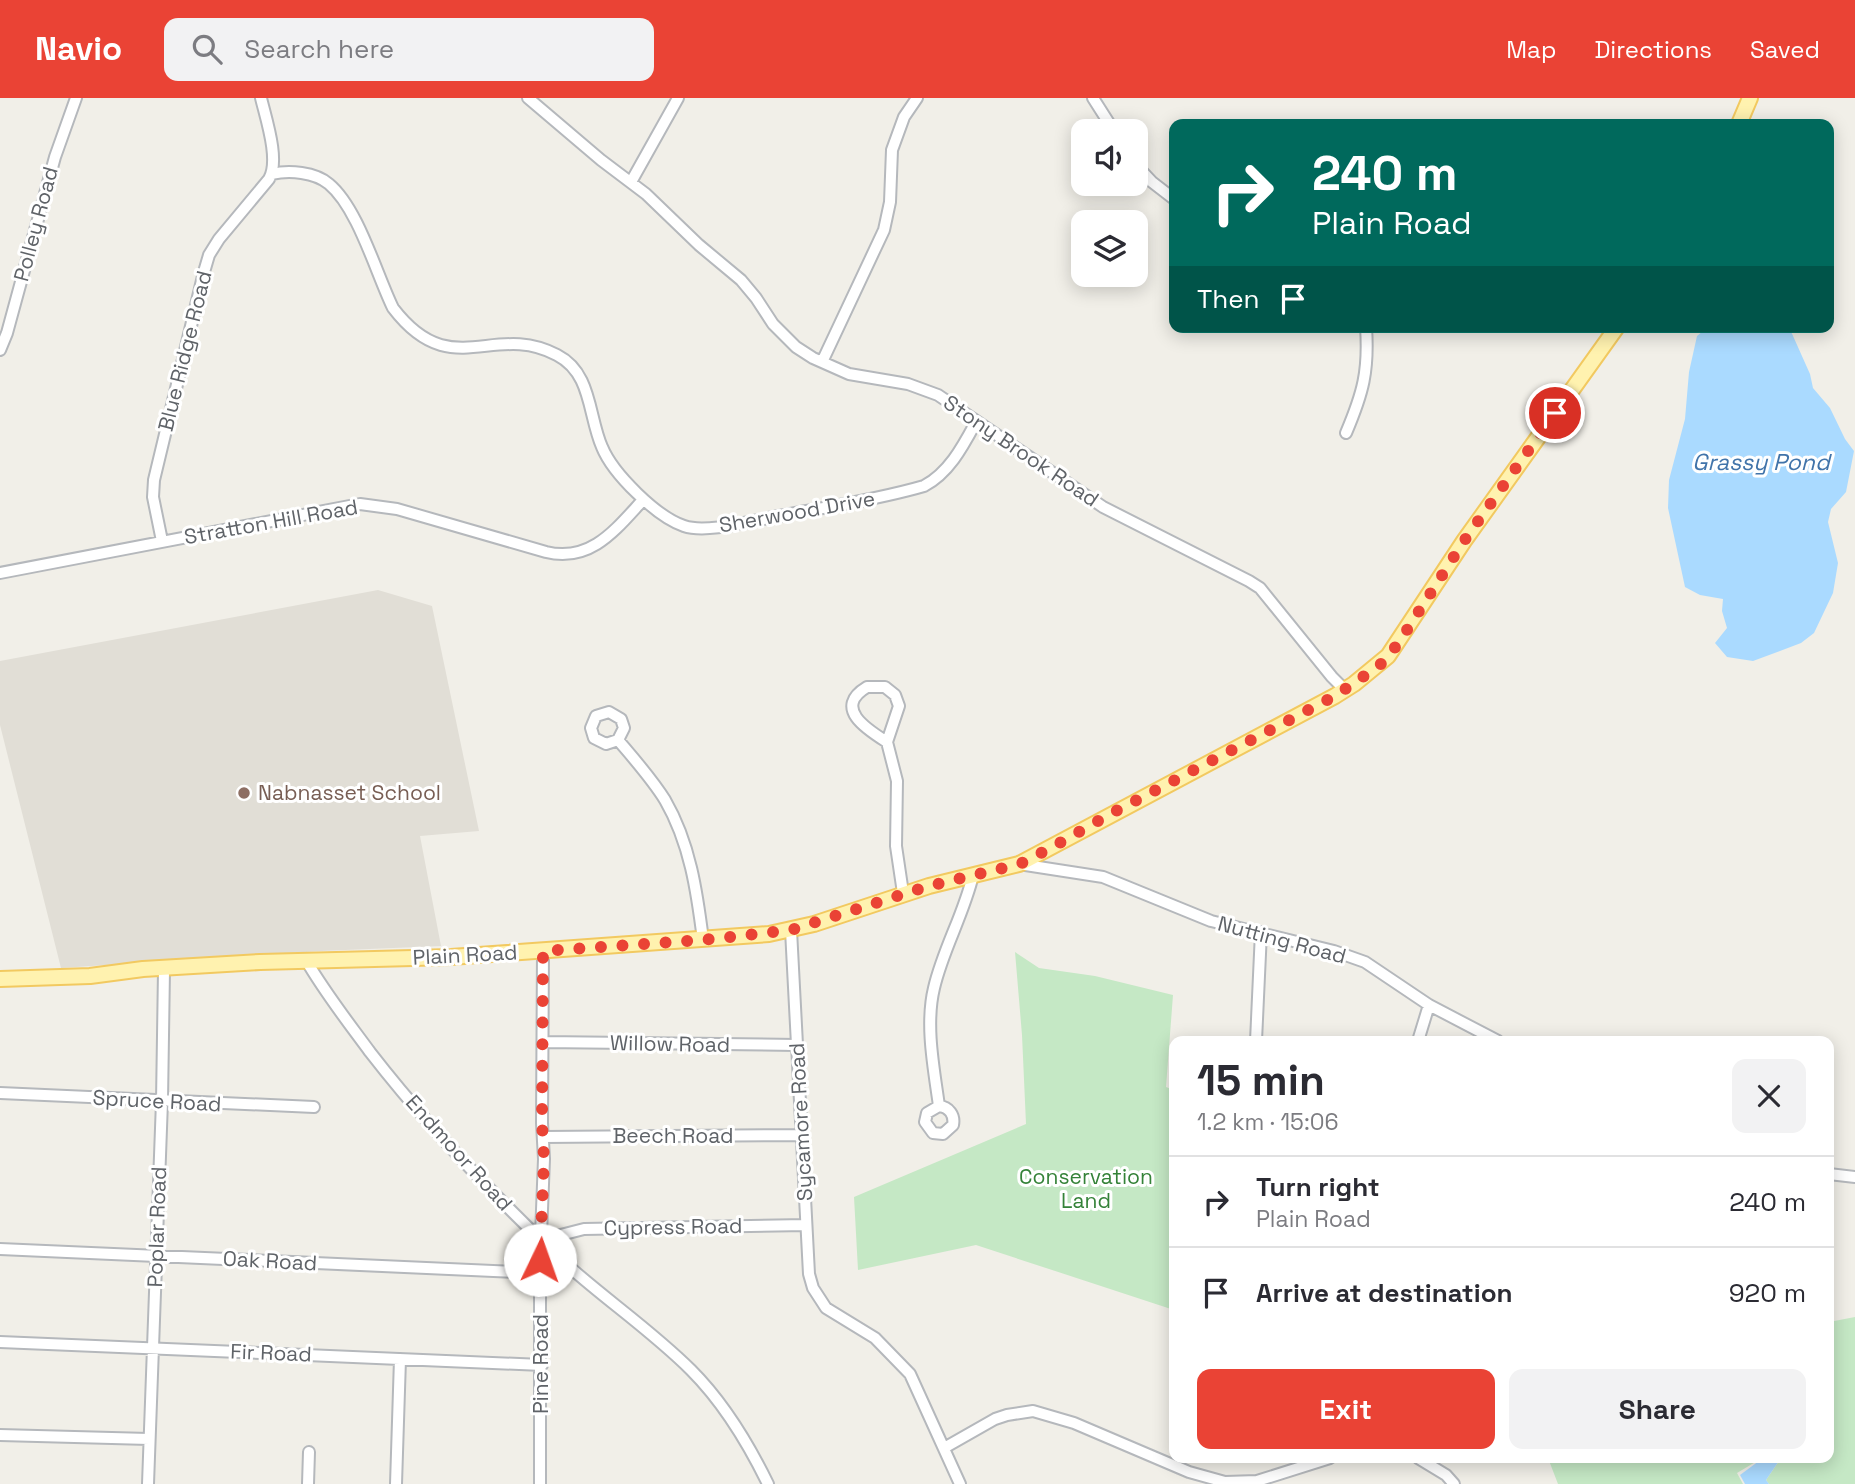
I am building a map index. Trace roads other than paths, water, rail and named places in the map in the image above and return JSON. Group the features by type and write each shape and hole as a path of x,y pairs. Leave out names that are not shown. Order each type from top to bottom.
{"main road":[{"path":"1741,119 1750,98"},
{"name":"Plain Road","path":"0,979 90,976 143,969 164,970 306,960 438,957 703,940 791,930 903,893 1020,864 1345,690 1379,666 1398,644 1464,541 1613,333"}],"street":[{"name":"Polley Road","path":"0,350 55,157 76,98"},
{"path":"261,98 274,165 272,174"},
{"name":"Stony Brook Road","path":"528,98 631,182 741,280 788,341 822,362 849,374 908,384 928,391 952,404 1103,506 1260,588 1345,690"},
{"path":"631,182 678,98"},
{"path":"822,362 884,230 890,202 890,161 894,138 917,98"},
{"path":"1093,98 1106,119"},
{"name":"Sherwood Drive","path":"272,174 284,171 323,180 344,200 393,308 403,321 427,340 445,347 461,349 497,344 531,345 567,362 586,387 602,449 613,466 643,500 683,526 710,528 909,491 933,481 944,471 976,422"},
{"name":"Blue Ridge Road","path":"162,541 153,497 154,480 209,255 272,174"},
{"path":"1148,178 1169,195"},
{"path":"1346,433 1364,387 1367,365 1366,333"},
{"name":"Stratton Hill Road","path":"0,573 338,507 368,504 397,509 555,554 573,555 590,549 607,538 643,500"},
{"path":"887,742 864,728 856,719 857,695 867,687 885,687 898,701 899,713 887,742 897,781 896,846 903,893"},
{"path":"618,740 656,788 677,823 693,876 703,940"},
{"path":"1045,851 1053,869"},
{"name":"Nutting Road","path":"1020,864 1103,877 1211,921 1335,951 1365,962 1429,1005 1488,1036"},
{"path":"939,1106 933,1059 932,1000 937,977 974,875"},
{"name":"Sycamore Road","path":"791,930 809,1274 826,1308 874,1338 898,1360 918,1388 944,1448"},
{"path":"1256,1036 1261,932"},
{"name":"Pine Road","path":"540,1484 543,951"},
{"name":"Endmoor Road","path":"306,960 331,1000 436,1132 541,1240 586,1282 691,1369 729,1416 768,1484"},
{"name":"Poplar Road","path":"148,1484 164,970"},
{"path":"1420,1036 1429,1005"},
{"name":"Willow Road","path":"543,1042 797,1045"},
{"name":"Spruce Road","path":"0,1093 314,1107"},
{"name":"Beech Road","path":"543,1137 802,1135"},
{"path":"1834,1175 1855,1177"},
{"name":"Cypress Road","path":"541,1240 584,1228 807,1225"},
{"name":"Oak Road","path":"0,1249 540,1273"},
{"name":"Fir Road","path":"0,1342 541,1365"},
{"path":"396,1484 400,1359"},
{"path":"960,1484 944,1448 995,1419 1033,1411 1074,1423 1189,1472 1225,1482 1257,1480 1313,1463"},
{"path":"0,1434 149,1439"},
{"path":"308,1484 309,1452"},
{"path":"1426,1463 1446,1475 1454,1484"}],"water":[{"name":"Grassy Pond","path":"1701,333 1792,333 1810,374 1813,388 1830,408 1854,451 1846,492 1831,509 1828,522 1838,563 1833,593 1814,633 1801,643 1753,661 1727,657 1715,643 1727,628 1722,611 1723,599 1700,595 1685,587 1668,508 1669,480 1685,419 1689,372 1697,336"},
{"path":"1756,1463 1778,1463 1766,1480 1769,1484 1745,1484 1740,1475"}],"place":[{"name":"Nabnasset School","path":"244,793"}],"park label":[{"name":"Conservation Land","path":"1086,1189"}]}
